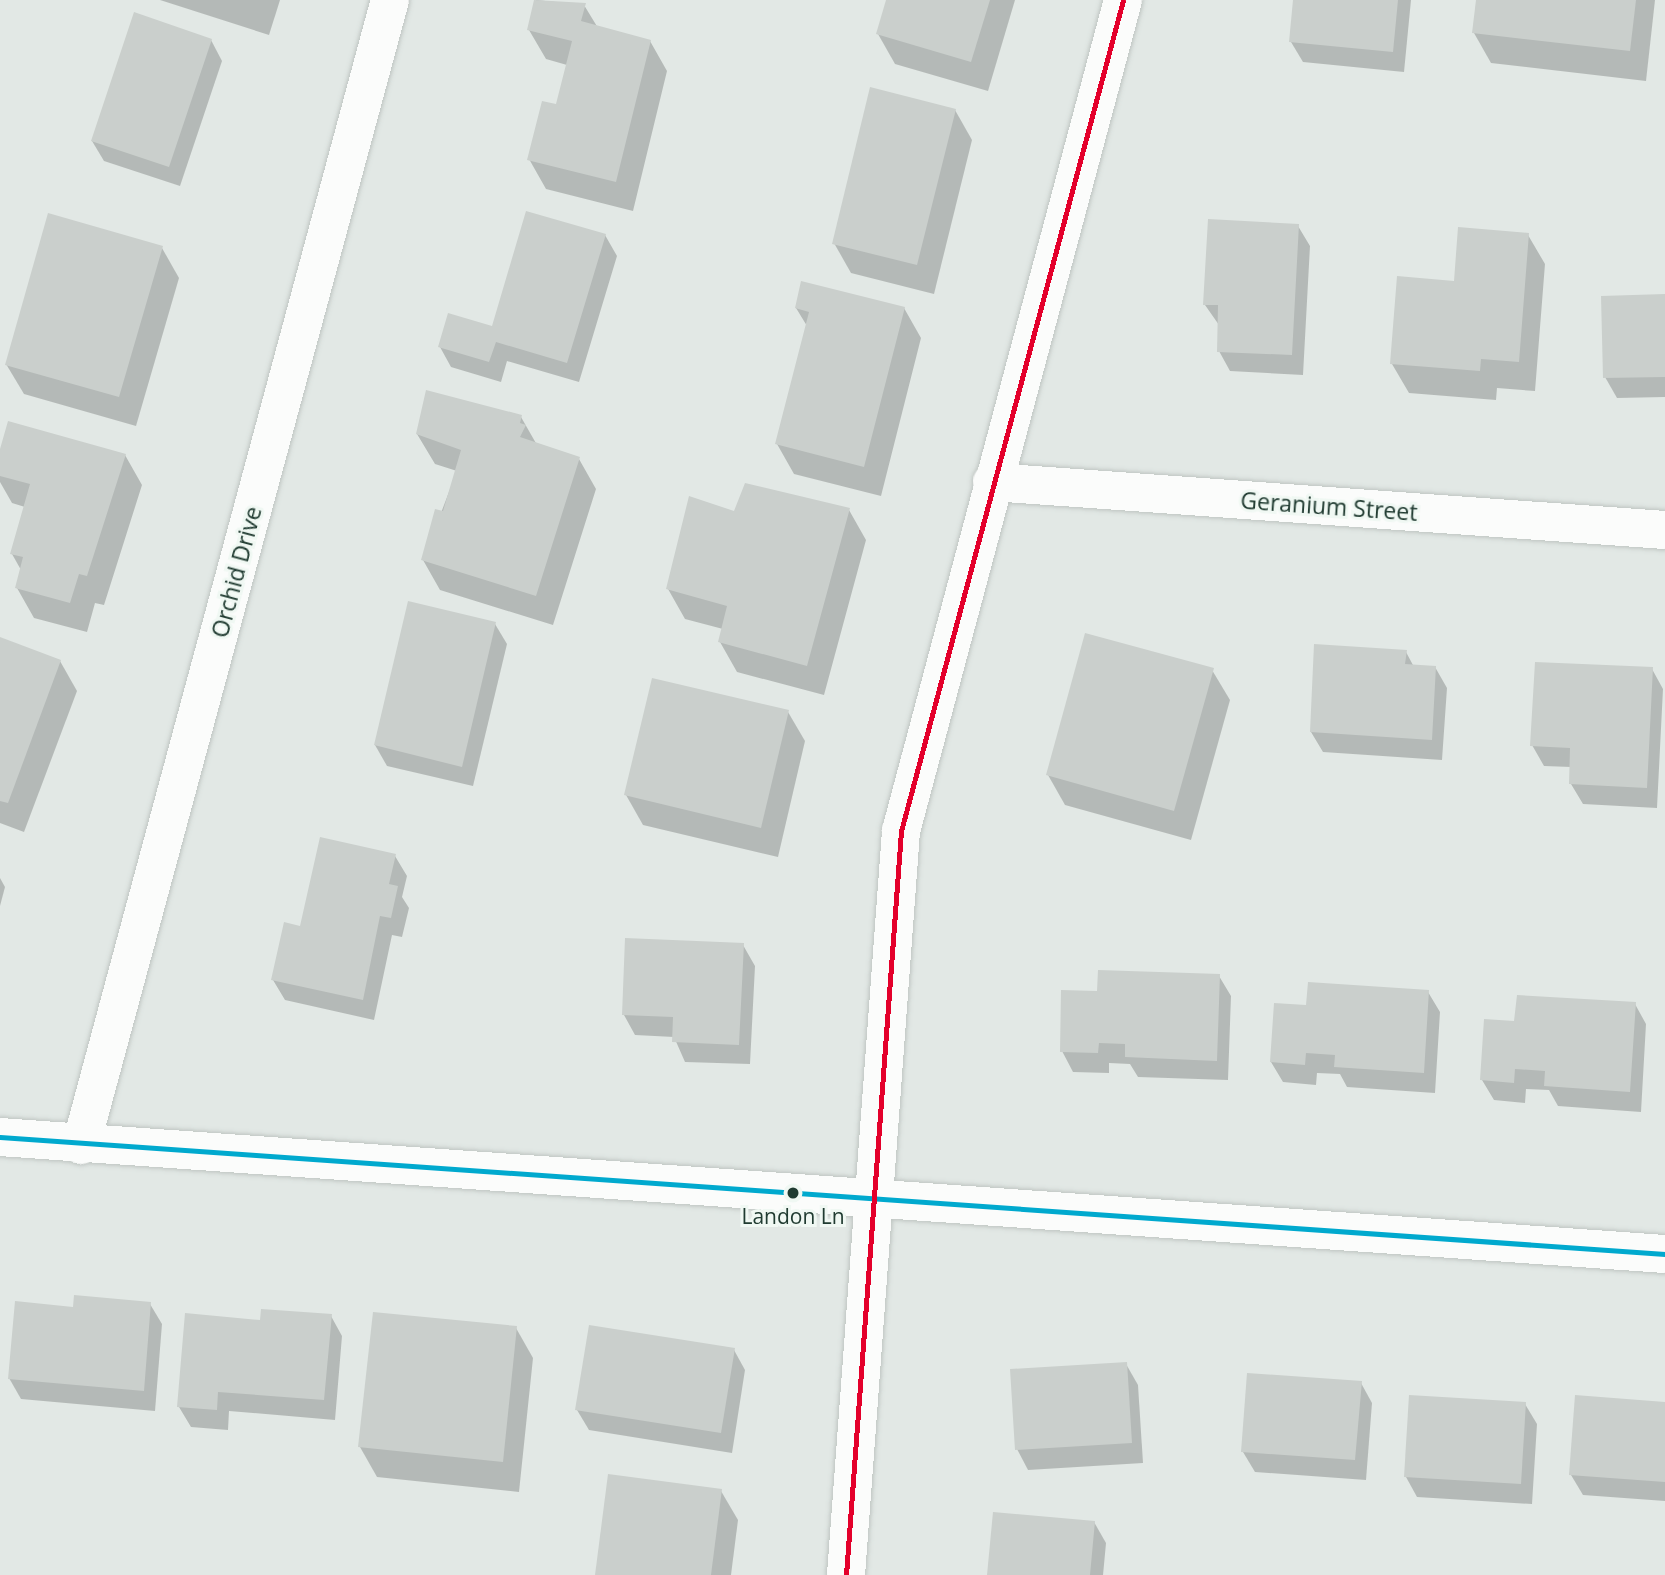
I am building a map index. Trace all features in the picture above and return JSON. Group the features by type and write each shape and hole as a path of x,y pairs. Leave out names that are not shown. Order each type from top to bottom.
{"street":[{"name":"Orchid Drive","path":"81,1145 390,0"},
{"path":"846,1575 901,831 1122,0"},
{"name":"Geranium Street","path":"992,482 1665,530"},
{"path":"0,1137 874,1201 1665,1254"}],"building":[{"path":"534,0 586,3 581,21 651,40 616,182 527,160 542,101 556,104 572,41 527,30"},
{"path":"886,0 990,0 971,62 876,34"},
{"path":"1293,0 1398,0 1393,52 1289,42"},
{"path":"1476,0 1636,0 1630,51 1472,33"},
{"path":"134,12 212,39 169,167 91,141"},
{"path":"870,87 956,109 917,265 832,244"},
{"path":"526,211 606,234 567,363 496,342 489,362 438,347 448,313 492,326"},
{"path":"48,213 163,246 119,397 5,365"},
{"path":"1208,219 1299,224 1292,355 1217,352 1218,305 1203,305"},
{"path":"1458,227 1529,233 1519,362 1481,359 1480,371 1390,364 1397,276 1454,281"},
{"path":"801,281 905,307 864,467 775,444 809,312 795,308"},
{"path":"1665,294 1665,377 1603,378 1601,296"},
{"path":"426,390 522,415 520,423 526,425 520,437 580,457 536,596 421,560 435,509 443,511 461,450 416,434"},
{"path":"8,421 126,454 87,576 79,574 70,603 15,588 23,557 10,554 30,484 0,476 0,449"},
{"path":"745,483 850,508 807,666 718,642 727,606 666,589 689,496 734,511"},
{"path":"408,601 496,622 462,767 374,745"},
{"path":"1085,633 1214,668 1174,811 1046,775"},
{"path":"0,637 61,660 8,803 0,801"},
{"path":"1314,644 1407,650 1405,664 1436,666 1432,740 1310,732"},
{"path":"1535,662 1653,667 1647,788 1569,784 1570,748 1530,746"},
{"path":"652,678 789,710 761,828 624,795"},
{"path":"320,837 396,854 389,884 398,886 391,918 380,916 363,1000 271,980 284,922 300,926"},
{"path":"625,938 744,943 739,1045 672,1042 673,1017 622,1015"},
{"path":"1098,970 1220,974 1217,1061 1125,1057 1125,1044 1099,1043 1098,1053 1060,1052 1061,990 1097,991"},
{"path":"1308,982 1429,990 1424,1073 1334,1067 1335,1055 1306,1053 1305,1065 1270,1062 1274,1003 1306,1005"},
{"path":"1517,995 1636,1002 1630,1092 1544,1086 1545,1071 1515,1069 1514,1083 1480,1080 1484,1019 1514,1021"},
{"path":"74,1295 151,1302 144,1391 8,1379 15,1301 73,1307"},
{"path":"261,1309 332,1314 324,1400 218,1392 217,1410 177,1407 185,1313 260,1320"},
{"path":"373,1312 517,1326 503,1462 358,1447"},
{"path":"589,1325 735,1348 721,1433 575,1410"},
{"path":"1127,1362 1132,1443 1015,1450 1010,1369"},
{"path":"1247,1373 1362,1381 1355,1460 1241,1452"},
{"path":"1409,1395 1526,1402 1521,1484 1404,1477"},
{"path":"1575,1395 1665,1402 1665,1482 1569,1475"},
{"path":"608,1474 722,1489 711,1575 595,1575"},
{"path":"993,1512 1095,1521 1090,1575 987,1575"}],"transit line":[{"path":"846,1575 901,831 1123,0"},
{"path":"0,1137 1665,1254"}],"place":[{"name":"Landon Ln","path":"793,1193"}]}
